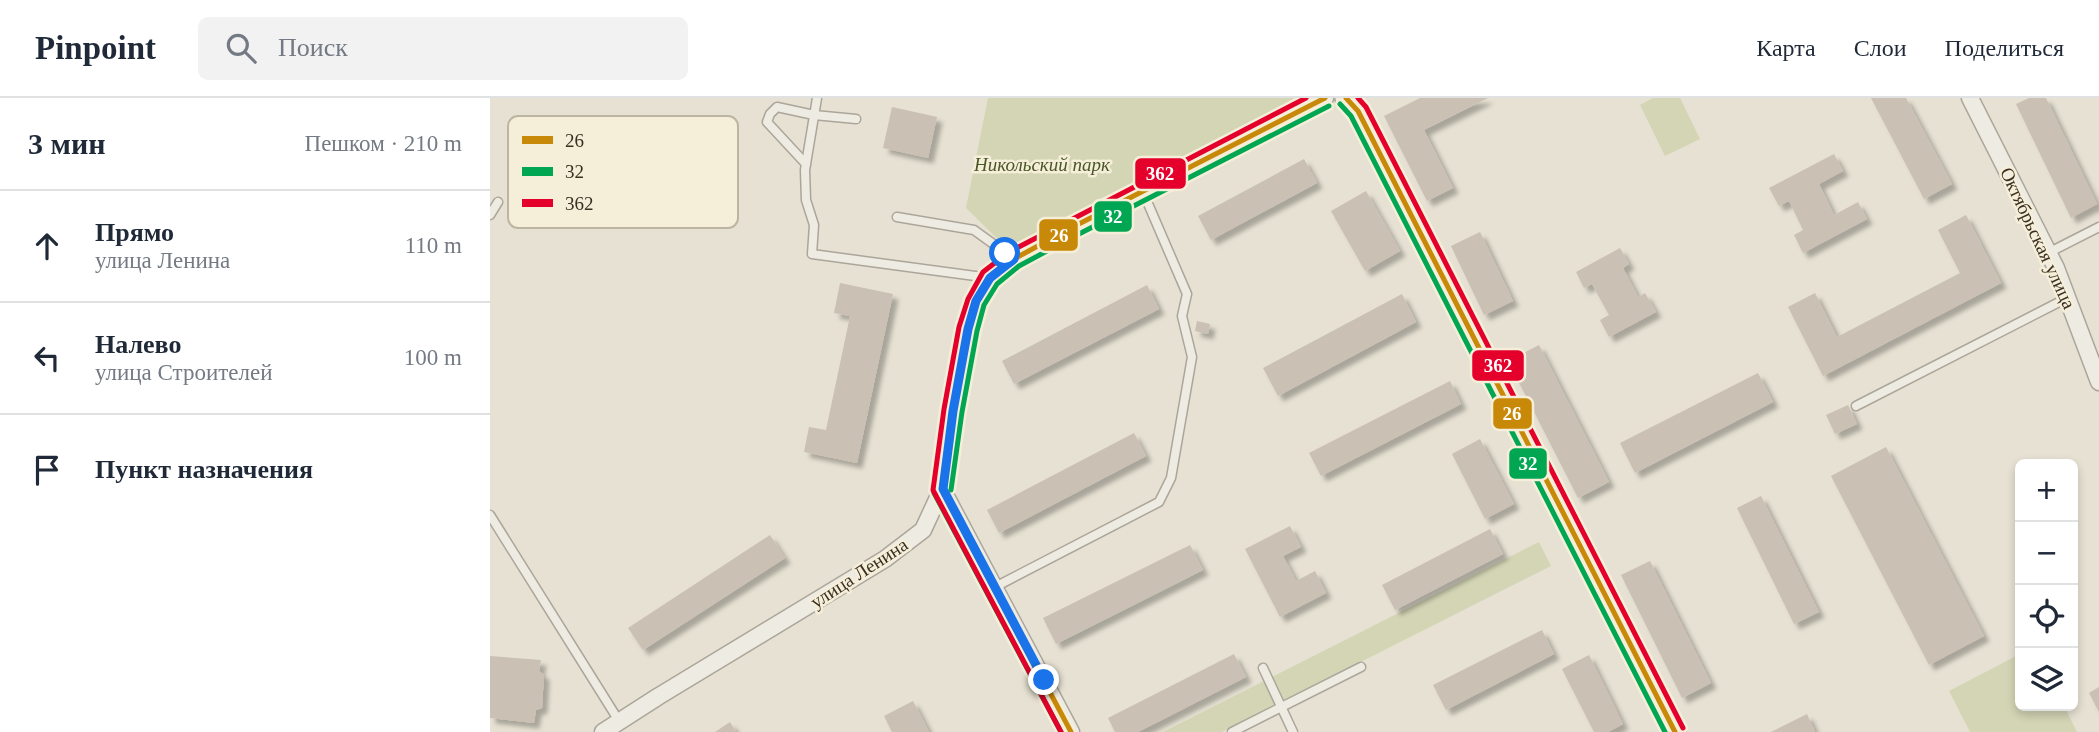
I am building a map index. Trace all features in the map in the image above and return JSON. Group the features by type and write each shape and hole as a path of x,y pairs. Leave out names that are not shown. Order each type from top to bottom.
{"street":[{"name":"улица Ленина","path":"603,732 885,559 923,530 943,489 953,411 968,329 976,301 990,278 1014,259 1325,98"},
{"path":"1346,98 1358,111 1675,732"},
{"name":"Октябрьская улица","path":"1970,98 2048,253 2099,382"},
{"path":"943,489 1071,732"}],"lane":[{"path":"817,98 806,164 806,200 814,225 812,254 990,278"},
{"path":"806,164 767,122 777,107 814,115 856,118"},
{"path":"995,587 1159,502 1171,478 1192,357 1182,316 1186,294 1143,192"},
{"path":"490,215 498,202"},
{"path":"897,217 974,230 1014,259"},
{"path":"2048,253 2099,227"},
{"path":"1856,406 2067,298"},
{"path":"490,515 619,721"},
{"path":"1232,732 1361,667"},
{"path":"1263,668 1293,732"}],"green space":[{"name":"Никольский парк","path":"988,98 1305,98 1013,254 966,208"},
{"path":"1653,98 1680,98 1700,139 1665,156 1640,105"},
{"path":"1539,542 1551,566 1222,732 1163,732"},
{"path":"2015,657 2015,711 2066,711 2077,732 1970,732 1949,691"}],"building":[{"path":"1420,98 1488,98 1424,130 1453,188 1427,201 1384,116"},
{"path":"1871,98 1906,98 1952,184 1924,199"},
{"path":"2029,98 2046,98 2097,204 2071,218 2016,104"},
{"path":"892,107 937,117 928,158 883,148"},
{"path":"1834,154 1843,171 1819,184 1834,215 1858,202 1867,219 1803,253 1794,235 1803,230 1789,201 1779,206 1769,188"},
{"path":"1304,159 1317,183 1211,240 1198,216"},
{"path":"1366,191 1400,251 1365,271 1331,211"},
{"path":"1966,215 2001,283 1823,376 1788,307 1815,293 1837,337 1960,273 1938,230"},
{"path":"1480,232 1513,301 1484,315 1451,246"},
{"path":"1620,248 1629,264 1623,268 1638,297 1645,293 1656,312 1609,337 1600,320 1609,315 1592,284 1584,288 1576,272"},
{"path":"840,283 893,294 857,463 804,452 809,427 826,430 850,316 834,313"},
{"path":"1147,285 1159,309 1014,384 1002,361"},
{"path":"1402,294 1416,322 1278,396 1263,368"},
{"path":"1197,321 1210,324 1208,334 1195,331"},
{"path":"1539,345 1609,482 1578,498 1508,361"},
{"path":"1758,373 1773,402 1635,473 1620,443"},
{"path":"1450,381 1461,404 1321,476 1309,453"},
{"path":"1848,405 1857,424 1835,434 1826,415"},
{"path":"1134,433 1146,456 999,533 987,510"},
{"path":"1480,439 1514,504 1485,519 1452,454"},
{"path":"1886,447 1984,636 1929,665 1831,476"},
{"path":"1761,496 1819,612 1794,624 1737,508"},
{"path":"1290,526 1301,547 1283,556 1296,581 1315,571 1326,593 1280,617 1245,549"},
{"path":"1490,529 1503,554 1395,610 1382,585"},
{"path":"770,535 785,558 643,650 628,628"},
{"path":"1190,545 1203,570 1056,644 1043,618"},
{"path":"1650,561 1711,683 1682,698 1621,575"},
{"path":"1542,630 1554,654 1446,710 1433,685"},
{"path":"1234,654 1246,677 1138,732 1115,732 1108,718"},
{"path":"1589,655 1623,724 1608,732 1594,732 1562,669"},
{"path":"490,656 541,660 539,671 544,675 542,708 536,710 534,723 490,718"},
{"path":"2099,687 2099,712 2089,693"},
{"path":"913,701 929,732 892,732 884,716"},
{"path":"1807,714 1815,732 1771,732"},
{"path":"730,722 736,732 715,732"}],"transit line":[{"name":"362","path":"1061,732 933,490 959,327 968,299 983,272 1009,252 1306,98"},
{"name":"26","path":"942,489 968,329 976,301 990,278 1014,259 1071,228 1325,98"},
{"name":"26","path":"1346,98 1358,111 1675,732"},
{"name":"362","path":"1358,98 1366,107 1683,728"},
{"name":"32","path":"1340,104 1351,116 1665,732"},
{"name":"32","path":"951,490 977,331 984,305 997,284 1019,266 1329,106"},
{"name":"26","path":"942,489 1071,732"},
{"name":"32","path":"934,493 1061,732"}],"route":[{"path":"1005,253 1014,259 990,278 976,301 968,329 953,411 943,489 1044,680"}]}
